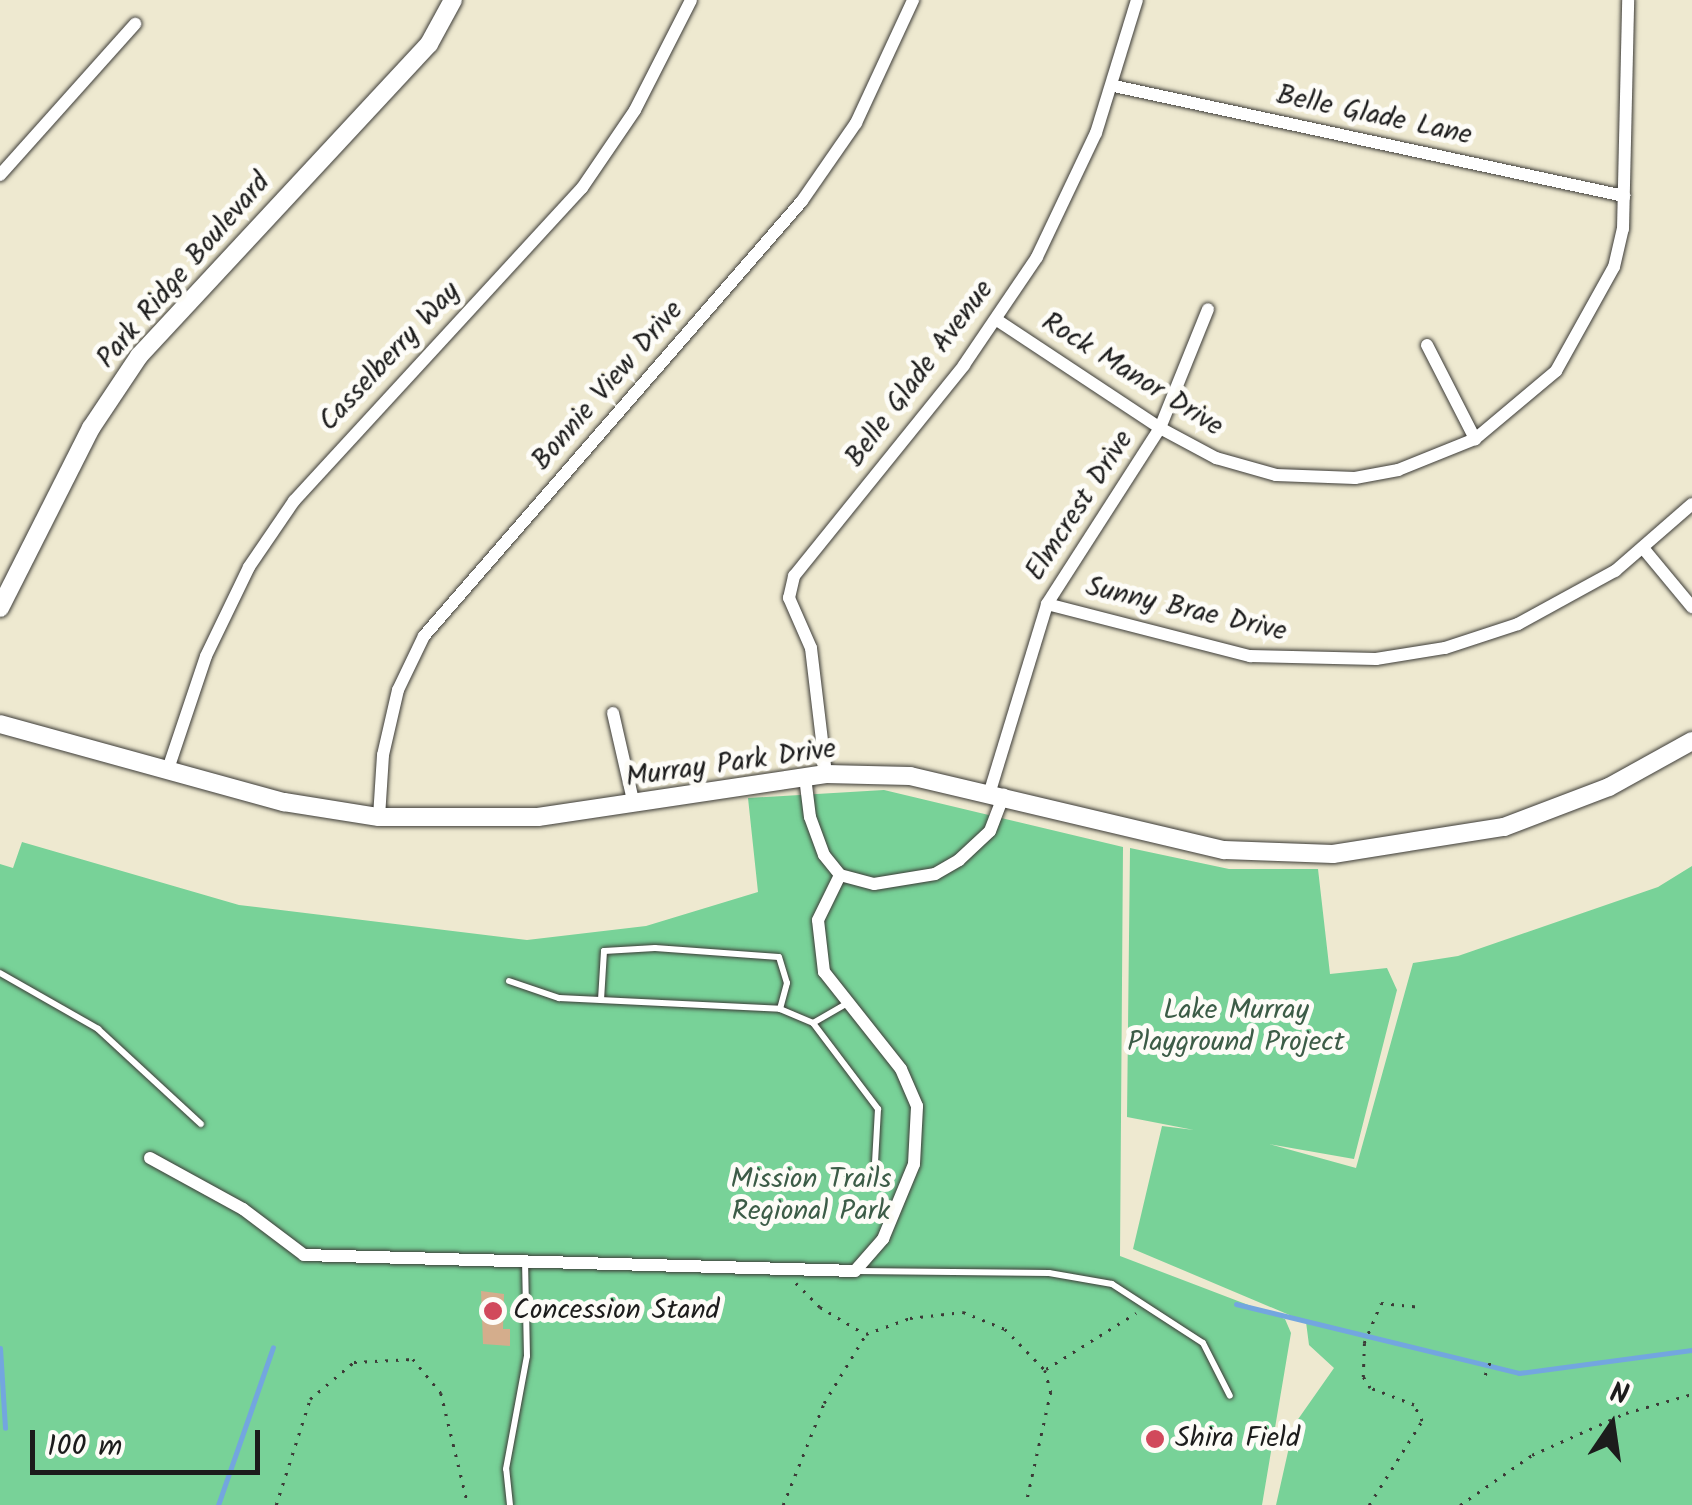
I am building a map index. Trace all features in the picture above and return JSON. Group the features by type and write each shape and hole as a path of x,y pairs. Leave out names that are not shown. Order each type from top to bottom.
{"street":[{"name":"Park Ridge Boulevard","path":"0,608 90,428 140,356 428,44 453,0"},
{"name":"Casselberry Way","path":"167,772 206,656 249,567 294,501 582,188 635,110 691,0"},
{"name":"Bonnie View Drive","path":"379,817 383,755 398,690 424,636 802,202 856,123 913,0"},
{"name":"Belle Glade Avenue","path":"826,774 811,648 788,598 794,576 997,320 1037,256 1114,86 1137,0"},
{"name":"Rock Manor Drive","path":"997,320 1160,428 1216,458 1313,479 1398,470 1474,439 1556,371 1578,340 1614,268 1624,196 1628,0"},
{"path":"0,175 135,24"},
{"name":"Belle Glade Lane","path":"1114,86 1624,196"},
{"name":"Elmcrest Drive","path":"840,874 890,884 935,874 990,831 1046,604 1160,428 1208,309"},
{"path":"1427,345 1474,439"},
{"name":"Sunny Brae Drive","path":"1046,604 1250,656 1376,659 1445,648 1518,624 1615,571 1692,504"},
{"path":"1642,548 1692,607"},
{"path":"613,713 634,805"},
{"name":"Murray Park Drive","path":"0,724 284,802 379,817 538,818 826,774 910,776 997,793 1116,829 1224,850 1333,854 1504,827 1609,787 1692,741"},
{"path":"150,1158 243,1209 304,1255 525,1257 855,1270 883,1238 914,1164 917,1106 901,1068 824,972 818,920 840,874 815,836 805,777"}],"lane":[{"path":"600,1000 604,952 655,948 779,958 786,983 780,1009"},
{"path":"0,973 98,1028 202,1124"},
{"path":"509,981 559,998 780,1009 812,1023 878,1109 875,1162"},
{"path":"812,1023 847,1003"},
{"path":"510,1505 506,1469 526,1356 525,1257"},
{"path":"855,1270 1049,1273 1112,1284 1203,1343 1230,1396"}],"path":[{"path":"795,1268 796,1287 866,1334"},
{"path":"1369,1505 1422,1421 1414,1405 1370,1388 1363,1377 1368,1328 1381,1303 1422,1307"},
{"path":"1045,1370 1145,1306"},
{"path":"783,1505 824,1404 866,1334 910,1318 963,1312 1005,1329 1045,1370 1051,1392 1026,1505"},
{"path":"276,1505 310,1398 354,1362 412,1359 441,1393 468,1505"},
{"path":"1485,1375 1491,1359"},
{"path":"1460,1505 1532,1454 1626,1413 1692,1394"}],"green space":[{"name":"Mission Trails Regional Park","path":"884,790 1123,847 1120,1256 1285,1319 1291,1333 1262,1505 0,1505 0,864 13,868 22,842 239,905 527,940 646,926 758,892 748,798"},
{"name":"Lake Murray Playground Project","path":"1130,848 1229,869 1318,869 1330,974 1387,968 1397,990 1354,1159 1269,1144 1356,1168 1413,963 1458,956 1658,887 1692,866 1692,1505 1276,1505 1294,1425 1334,1368 1309,1345 1306,1322 1133,1249 1162,1126 1194,1130 1127,1117"}],"building":[{"name":"Concession Stand","path":"481,1291 504,1294 503,1329 510,1329 510,1346 483,1344"}],"waterway":[{"path":"1236,1304 1519,1373 1692,1350"},
{"path":"218,1505 273,1347"},
{"path":"0,1348 5,1428"}],"place":[{"name":"Concession Stand","path":"493,1311"},
{"name":"Shira Field","path":"1155,1439"}]}
